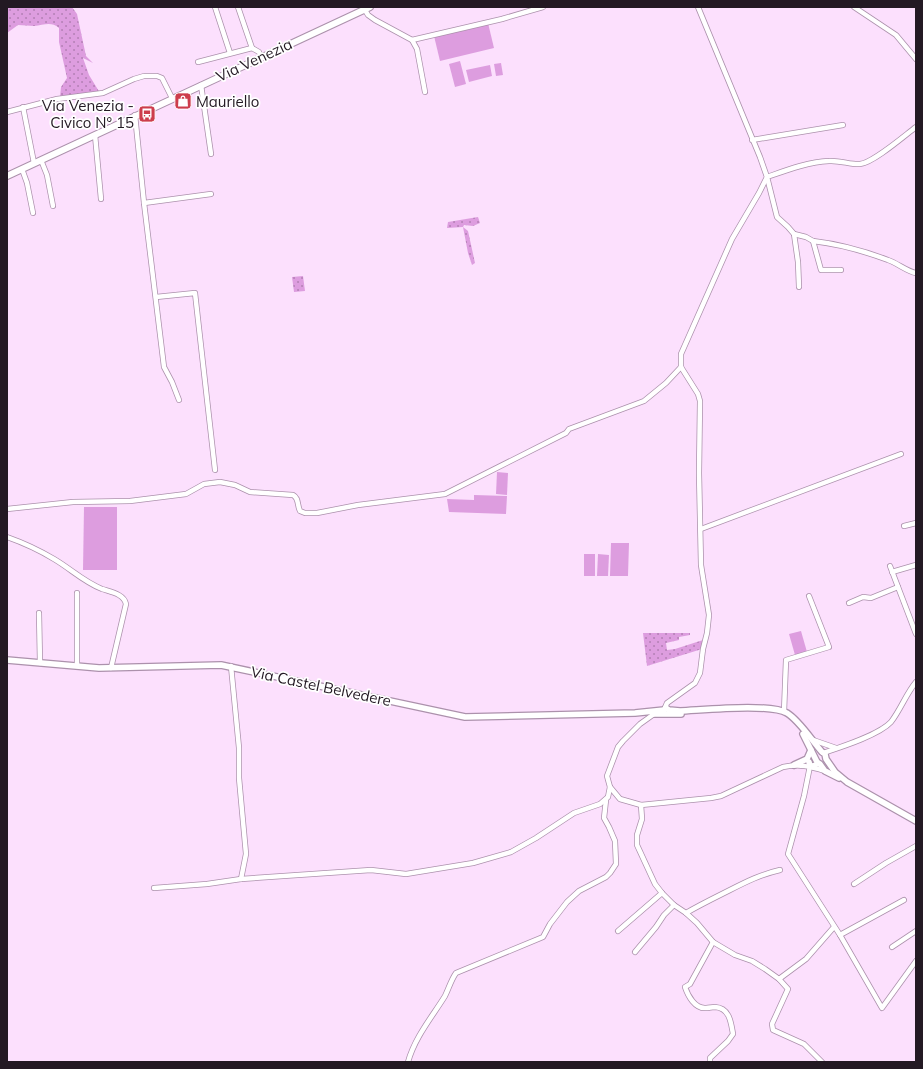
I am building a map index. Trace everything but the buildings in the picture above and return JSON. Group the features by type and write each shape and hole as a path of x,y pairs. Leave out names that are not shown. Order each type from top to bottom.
{"main road":[{"name":"Via Venezia","path":"7,176 364,9"}],"street":[{"path":"215,7 230,53"},
{"path":"238,7 252,48 258,52 261,57"},
{"path":"412,40 502,19 543,7"},
{"path":"698,7 760,157 772,195 776,218 788,227 794,234 798,262 799,287"},
{"path":"854,7 896,35 916,59"},
{"path":"364,9 368,15 375,20 412,40 417,49 425,92"},
{"path":"198,62 252,48"},
{"path":"7,112 57,99 103,94 134,79 151,75 162,78 172,98"},
{"path":"201,85 211,154"},
{"path":"23,107 34,163"},
{"path":"135,116 164,367 172,382 178,400"},
{"path":"752,140 843,125"},
{"path":"668,711 667,703 695,683 700,673 702,649 707,633 709,615 701,565 699,473 700,401 698,394 681,367 681,354 684,345 732,239 760,193 767,177 792,168 828,161 842,161 860,164 874,158 916,127"},
{"path":"95,135 101,199"},
{"path":"41,160 48,175 53,206"},
{"path":"22,169 27,183 33,213"},
{"path":"144,204 211,194"},
{"path":"794,234 806,237 813,241 831,243 863,252 901,265 911,273 916,273"},
{"path":"813,241 821,270 841,270"},
{"path":"156,297 195,293 215,470"},
{"path":"7,509 73,502 130,501 186,494 204,484 220,482 235,485 250,492 296,496 300,511 304,513 317,513 358,505 445,494 566,433 569,429 644,401 666,383 681,367"},
{"path":"701,529 901,454"},
{"path":"904,526 916,523"},
{"path":"7,537 36,549 87,582 120,596 125,600 126,604 112,668"},
{"path":"892,572 916,565"},
{"path":"890,566 916,634"},
{"path":"849,603 863,597 870,598 898,587"},
{"path":"76,593 77,666"},
{"path":"784,712 786,660 829,647 809,596"},
{"path":"39,613 40,663"},
{"name":"Via Castel Belvedere","path":"7,660 112,668 208,664 231,666 465,717 635,713"},
{"path":"231,666 239,748 246,854 241,879"},
{"path":"916,682 904,704 890,723 870,736 836,748 825,755 818,753 815,757 810,764 804,796 788,854 840,935 882,1008 916,961"},
{"path":"668,711 673,699"},
{"path":"635,713 760,708 774,709 784,712 795,719 825,755 835,772 847,782"},
{"path":"635,713 654,714 668,711 775,712 787,718 799,729 816,761 825,771"},
{"path":"654,714 640,724 618,747 607,776 610,787 620,799 641,805 700,800 721,796 783,767 820,764 825,762 825,755"},
{"path":"812,740 836,748"},
{"path":"794,765 807,759 811,750"},
{"path":"810,764 847,782 916,821"},
{"path":"408,1062 410,1053 419,1036 445,996 456,973 543,937 550,924 573,896 588,886 602,881 610,873 616,864 617,855 614,836 604,818 604,806 610,787"},
{"path":"154,888 207,884 241,879 372,870 406,874 472,863 511,852 536,838 574,813 600,804 606,798"},
{"path":"641,805 642,820 637,834 637,845 655,884 674,905 697,923 713,942 735,955 752,961 779,979 788,989 772,1024 773,1030 804,1044 822,1062"},
{"path":"854,884 916,846"},
{"path":"686,913 707,900 748,880 764,873 780,870"},
{"path":"618,931 662,893"},
{"path":"840,935 904,900"},
{"path":"635,952 664,915 674,905"},
{"path":"779,979 806,959 834,927"},
{"path":"892,947 916,931"},
{"path":"710,1062 710,1058 728,1041 733,1034 730,1017 720,1007 713,1006 704,1009 691,1001 685,987 690,984 713,942"}],"shaded area":[{"path":"7,7 72,7 77,14 86,56 93,63 83,58 89,75 100,93 60,97 61,87 67,78 59,42 59,28 50,24 34,26 18,25 7,33"},
{"path":"488,23 494,48 440,61 434,36"},
{"path":"460,61 466,84 455,87 449,64"},
{"path":"501,63 503,75 496,76 494,64"},
{"path":"490,65 492,76 469,82 466,70"},
{"path":"478,217 480,223 473,226 464,225 463,227 447,228 448,222"},
{"path":"463,227 468,231 475,263 472,265 468,253"},
{"path":"303,276 305,291 294,292 292,277"},
{"path":"497,472 508,473 507,495 496,494"},
{"path":"474,495 507,496 506,514 449,512 447,499 474,500"},
{"path":"84,507 117,507 117,570 83,570"},
{"path":"611,543 629,543 628,576 610,576"},
{"path":"584,554 595,554 595,576 584,576"},
{"path":"598,554 609,555 608,576 597,576"},
{"path":"801,631 807,652 795,655 789,634"},
{"path":"643,633 690,633 690,635 679,637 679,640 666,643 667,650 703,640 702,649 647,666"}],"place":[{"name":"Mauriello","path":"183,101"},
{"name":"Via Venezia - Civico N° 15","path":"147,114"}]}
